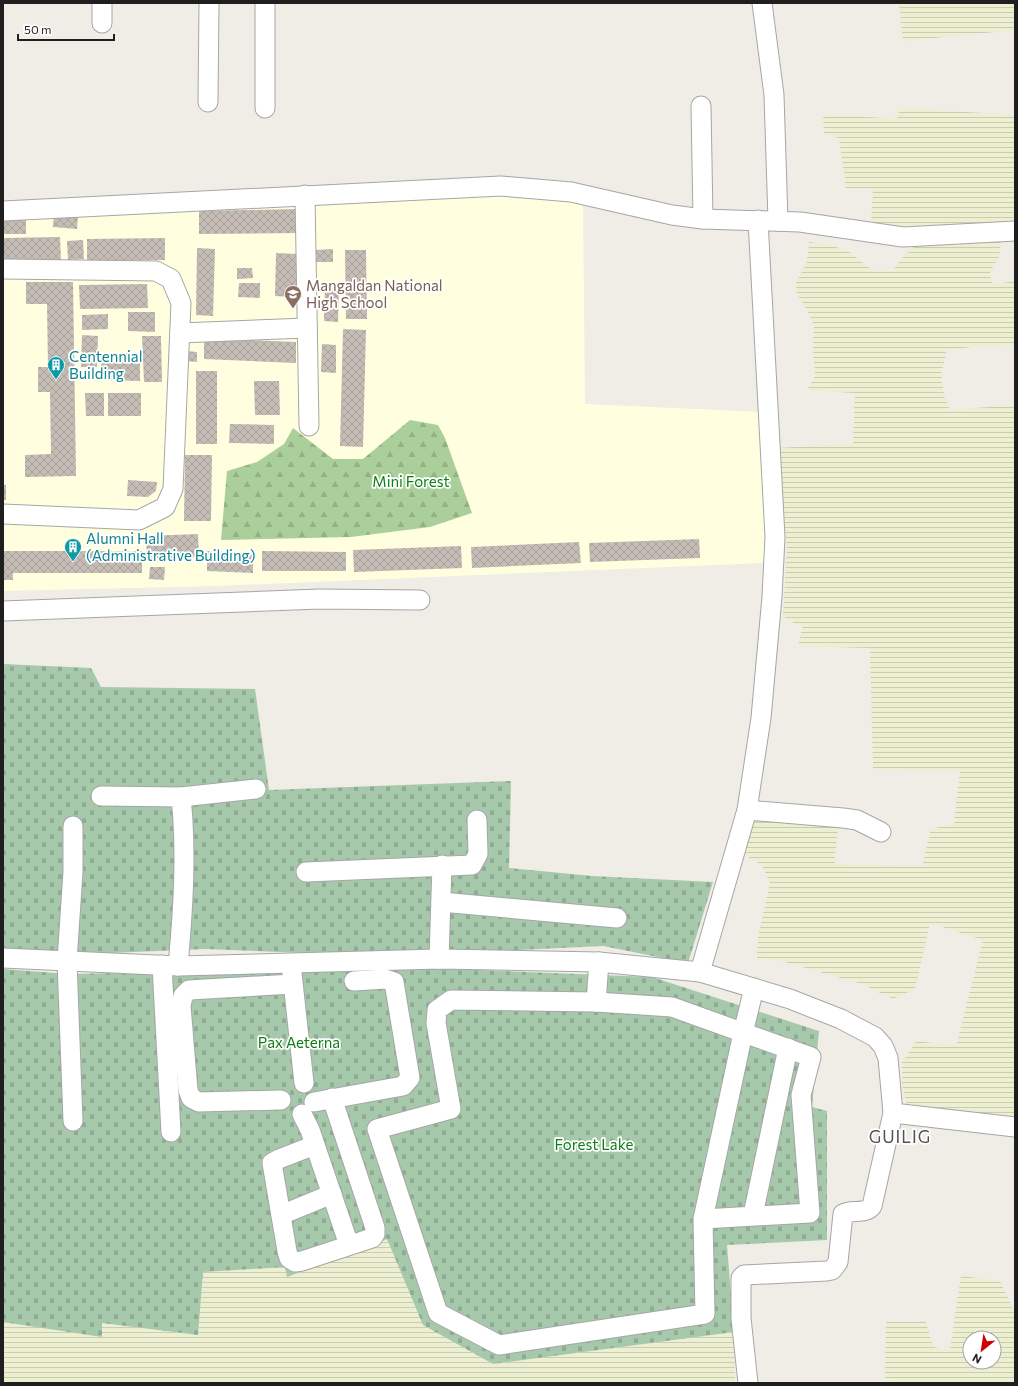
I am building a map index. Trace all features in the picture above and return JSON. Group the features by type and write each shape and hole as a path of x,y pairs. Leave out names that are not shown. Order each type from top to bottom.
{"street":[{"path":"102,3 102,23"},
{"path":"208,102 209,3"},
{"path":"265,3 265,108"},
{"path":"762,3 774,95 778,221"},
{"path":"702,106 703,219"},
{"path":"3,212 501,186 572,192 672,215 703,219 778,221 838,226 903,237 1015,230"},
{"path":"305,196 309,426"},
{"path":"700,972 747,810 761,718 775,537 758,220"},
{"path":"3,270 156,271 171,279 181,303 173,489 165,507 139,520 3,514"},
{"path":"180,333 307,328"},
{"path":"3,611 320,599 420,600"},
{"path":"101,796 181,797 256,789"},
{"path":"172,1132 170,966 184,906 183,814 181,797"},
{"path":"747,810 857,820 881,832"},
{"path":"306,872 442,865 472,865 478,854 477,820"},
{"path":"73,826 73,872 67,961 73,1121"},
{"path":"439,959 442,865"},
{"path":"440,902 617,918"},
{"path":"3,958 170,966 439,959 599,962 700,972 790,999 841,1019 875,1037 883,1046 888,1058 893,1113 872,1206 867,1211 846,1212 843,1214 838,1262 826,1272 744,1275 741,1278 742,1318 748,1383"},
{"path":"596,1002 599,962"},
{"path":"291,963 304,1083"},
{"path":"349,1245 316,1145 308,1108 312,1090 304,1083 298,1081 288,1084 281,1094 281,1100 286,1110 291,1113 308,1108 332,1098 403,1086 410,1078 394,982 385,979 354,981"},
{"path":"281,1100 199,1102 191,1098 188,1090 181,1006 183,996 189,990 293,984"},
{"path":"703,1219 810,1213 801,1094 811,1057 788,1048 743,1033 672,1007 596,1002 451,1000 437,1010 436,1023 451,1109 377,1129 438,1313 499,1345 705,1314 703,1219 743,1033 754,988"},
{"path":"753,1215 788,1048"},
{"path":"316,1145 272,1163 289,1258 293,1261 302,1261 372,1238 375,1232 332,1098"},
{"path":"893,1113 1015,1127"},
{"path":"281,1216 332,1194"}],"shaded area":[{"path":"899,3 1015,3 1015,30 903,41"},
{"path":"900,108 1015,115 1015,221 904,229 871,223 873,188 846,188 839,138 824,134 823,114 897,119"},
{"name":"Mangaldan National High School","path":"495,189 583,196 585,404 765,412 764,563 216,586 3,591 3,213"},
{"path":"996,236 1001,241 999,257 990,272 992,285 1015,281 1015,345 971,347 947,350 941,375 944,396 950,410 1015,405 1015,1118 907,1105 902,1084 902,1063 916,1041 956,1046 983,940 930,923 915,989 893,999 862,984 785,962 757,958 758,937 770,883 762,865 745,855 752,819 839,822 834,864 922,866 931,829 954,824 960,771 873,769 870,648 798,646 803,624 795,624 783,616 787,547 777,448 853,444 855,393 807,390 815,376 813,353 814,326 806,308 797,295 796,283 807,262 809,242 829,245 848,251 873,271 892,271 903,257 918,243"},
{"path":"387,1239 423,1325 493,1364 734,1332 735,1383 3,1383 3,1322 101,1336 102,1323 198,1335 203,1272 286,1267 287,1277"},
{"path":"961,1276 1000,1281 1015,1314 1015,1383 910,1383 885,1381 886,1321 926,1322 933,1347 950,1350"}],"green space":[{"name":"Mini Forest","path":"410,420 438,425 445,438 472,513 430,527 351,537 221,540 227,471 257,462 284,444 293,428 333,459 363,459"},
{"path":"3,664 91,668 101,687 255,689 269,790 511,781 509,868 592,876 713,882 688,963 603,946 499,951 305,953 205,949 110,953 3,950"},
{"path":"404,967 652,977 819,1031 812,1107 827,1111 827,1240 727,1245 734,1332 493,1364 423,1325 387,1239 287,1277 285,1267 203,1272 198,1335 102,1323 102,1337 3,1322 3,969 69,974"}],"building":[{"path":"297,209 298,233 199,234 199,211"},
{"path":"54,213 78,214 77,229 53,227"},
{"path":"3,218 26,218 26,234 3,234"},
{"path":"60,237 61,261 3,262 3,238"},
{"path":"165,238 165,260 87,261 87,239"},
{"path":"83,240 84,259 68,260 67,241"},
{"path":"197,248 215,249 213,316 196,315"},
{"path":"333,249 333,262 316,262 316,250"},
{"path":"345,250 366,250 367,319 346,319"},
{"path":"276,253 297,254 296,297 275,296"},
{"path":"237,268 252,268 253,278 237,279"},
{"name":"Centennial Building","path":"26,282 73,282 76,476 25,477 25,455 51,454 50,392 38,392 38,367 48,367 47,304 26,304"},
{"path":"239,283 260,283 260,298 238,297"},
{"path":"147,284 148,308 80,309 79,285"},
{"path":"325,285 339,285 338,322 324,321"},
{"path":"128,312 155,312 155,332 128,331"},
{"path":"108,314 108,329 82,330 82,315"},
{"path":"343,329 366,330 363,447 340,446"},
{"path":"82,335 98,336 97,367 81,367"},
{"path":"142,336 161,336 162,382 144,382"},
{"path":"204,338 296,342 296,363 204,359"},
{"path":"322,344 336,345 336,373 321,372"},
{"path":"186,351 197,352 197,362 186,361"},
{"path":"122,353 140,353 140,381 101,380 101,358 121,359"},
{"path":"196,371 217,371 217,444 196,444"},
{"path":"254,381 279,381 280,415 255,415"},
{"path":"85,393 104,393 104,416 86,416"},
{"path":"108,393 141,393 141,416 108,416"},
{"path":"230,424 274,425 274,444 229,443"},
{"path":"185,455 212,455 211,521 184,521"},
{"path":"128,480 157,482 156,491 148,497 127,496"},
{"path":"3,485 6,485 6,500 3,500"},
{"path":"198,534 199,557 147,559 146,536"},
{"path":"699,539 700,558 590,562 589,543"},
{"path":"579,542 581,563 472,568 471,547"},
{"path":"461,546 462,568 354,572 353,550"},
{"name":"Alumni Hall (Administrative Building)","path":"3,551 142,551 142,573 13,573 13,580 3,580"},
{"path":"207,551 253,553 253,573 207,571"},
{"path":"262,551 346,552 346,571 262,571"},
{"path":"150,567 165,567 164,580 149,579"}],"place":[{"name":"Mangaldan National High School","path":"293,309"},
{"name":"Centennial Building","path":"56,380"},
{"name":"Alumni Hall (Administrative Building)","path":"73,562"}],"district":[{"name":"GUILIG","path":"900,1136"}],"park label":[{"name":"Pax Aeterna","path":"299,1042"},
{"name":"Forest Lake","path":"594,1144"}]}
